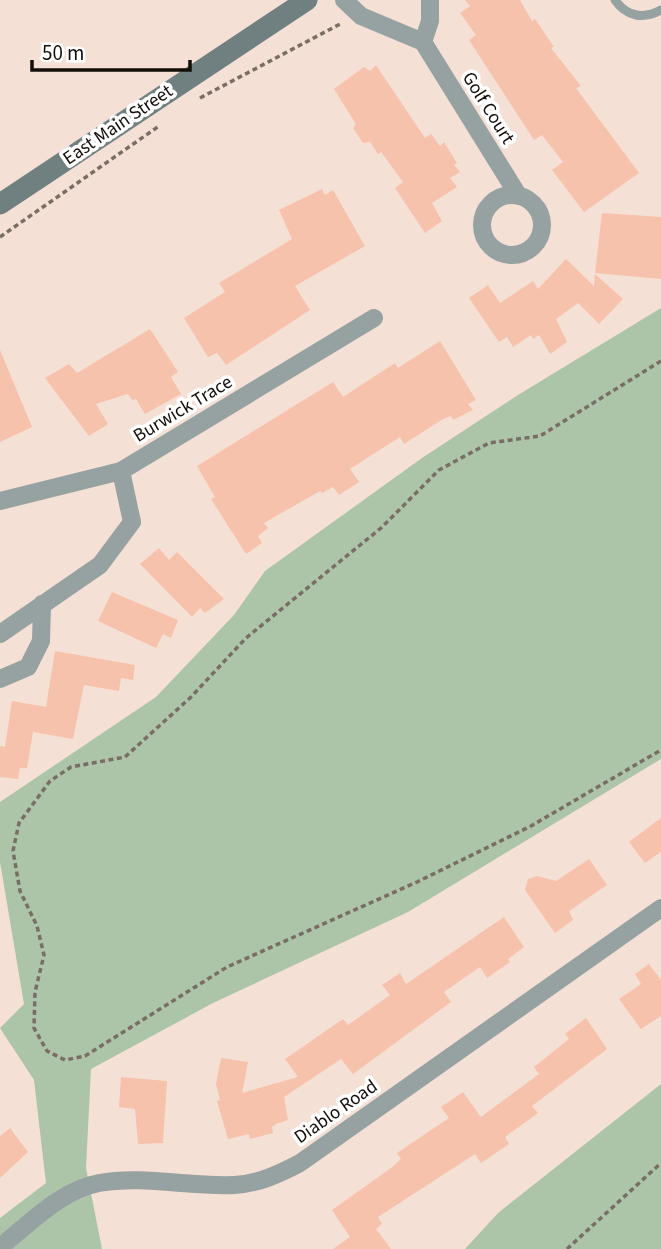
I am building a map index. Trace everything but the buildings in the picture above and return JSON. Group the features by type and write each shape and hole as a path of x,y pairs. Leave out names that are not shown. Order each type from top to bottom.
{"main road":[{"name":"East Main Street","path":"0,204 307,0"}],"street":[{"path":"344,0 358,13 423,42 430,21 430,0"},
{"name":"Golf Court","path":"423,42 518,195"},
{"name":"Burwick Trace","path":"0,501 121,471 374,318"},
{"path":"0,634 100,565 132,522 121,471"},
{"path":"0,679 28,667 41,640 42,604"},
{"name":"Diablo Road","path":"0,1247 63,1197 97,1183 122,1181 234,1185 257,1181 300,1163 661,908"}],"lane":[{"path":"615,0 625,13 633,15 661,10"}],"path":[{"path":"195,101 358,13"},
{"path":"0,237 162,124"},
{"path":"661,361 540,436 489,443 439,470 381,528 246,638 191,697 125,757 71,768 50,781 19,823 13,851 20,891 37,926 44,956 35,992 34,1028 47,1051 65,1060 86,1056 227,967 417,882 520,831 661,750"},
{"path":"567,1249 661,1163"}],"green space":[{"path":"661,308 661,759 408,912 213,1003 91,1069 86,1168 102,1249 0,1249 0,1218 46,1183 34,1080 0,1028 24,1004 0,862 0,802 156,697 234,615 265,571 422,458 518,395"},
{"path":"661,1084 661,1249 465,1249 498,1213"}]}
